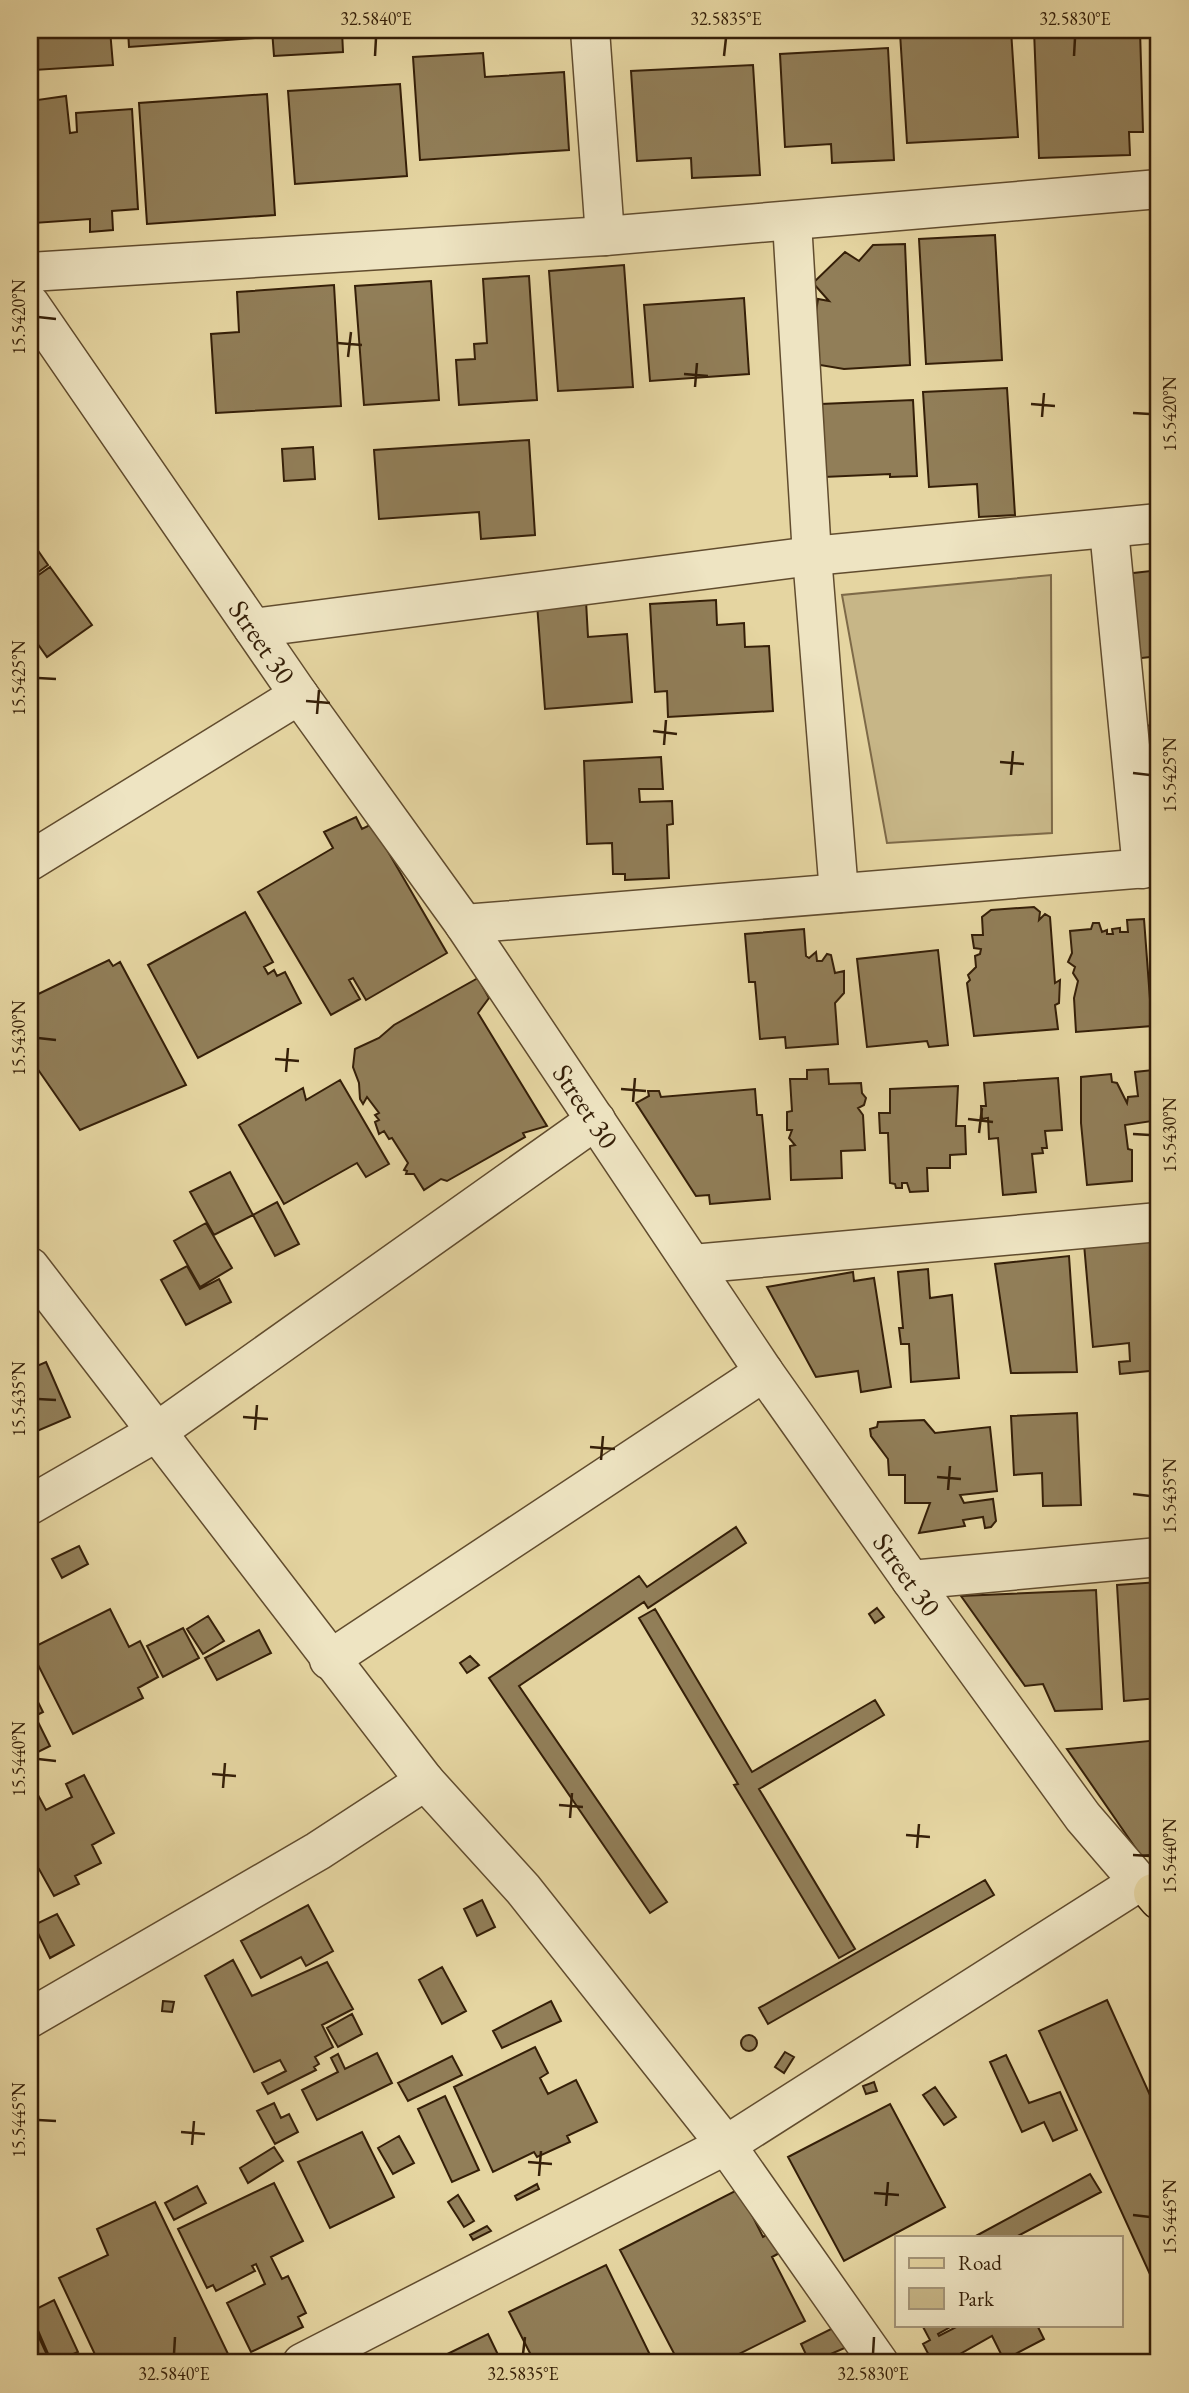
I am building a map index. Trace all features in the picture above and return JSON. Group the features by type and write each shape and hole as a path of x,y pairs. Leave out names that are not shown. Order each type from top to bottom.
{"street":[{"path":"590,30 605,236"},
{"path":"30,272 605,236 1159,189"},
{"path":"792,222 813,556 839,893"},
{"name":"Street 30","path":"30,304 299,695 464,924 764,1372 911,1580 1083,1817 1153,1893"},
{"path":"253,628 813,556 1109,530 1159,523"},
{"path":"464,924 1151,868 1109,530"},
{"path":"30,861 299,695"},
{"path":"30,1505 155,1433 596,1120"},
{"path":"692,1264 1159,1222"},
{"path":"30,1267 329,1660 425,1781 523,1889 726,2145 879,2363"},
{"path":"329,1660 764,1372"},
{"path":"911,1580 1159,1557"},
{"path":"30,2018 318,1851 425,1781"},
{"path":"302,2363 726,2145 1153,1893"}],"green space":[{"path":"1051,575 1052,833 887,843 842,595"}],"building":[{"path":"31,30 110,30 113,65 34,70"},
{"path":"128,30 253,30 254,38 129,47"},
{"path":"272,30 358,30 342,31 343,52 274,56"},
{"path":"1011,30 1018,137 907,143 900,33"},
{"path":"1034,30 1140,30 1143,132 1129,132 1130,155 1039,158"},
{"path":"888,48 894,160 832,163 831,144 785,147 780,54"},
{"path":"483,53 485,77 564,72 569,150 420,160 413,57"},
{"path":"753,65 760,175 692,178 691,158 637,161 631,71"},
{"path":"400,84 407,176 295,184 288,91"},
{"path":"267,94 275,215 147,224 139,103"},
{"path":"66,96 70,133 77,132 76,113 132,109 138,209 112,211 113,230 90,232 90,219 34,223 30,197 30,101"},
{"path":"995,235 1002,360 926,364 919,239"},
{"path":"905,244 910,365 844,369 808,363 818,299 829,301 813,283 845,252 859,261 873,245"},
{"path":"624,265 633,387 558,391 549,271"},
{"path":"529,276 537,400 459,405 456,360 475,359 474,344 487,343 483,279"},
{"path":"431,281 439,400 364,405 355,286"},
{"path":"334,285 341,406 216,413 211,334 239,332 237,292"},
{"path":"744,298 749,374 650,381 644,305"},
{"path":"1007,388 1015,515 979,517 977,484 929,487 923,392"},
{"path":"913,400 917,476 890,477 890,474 824,477 821,404"},
{"path":"529,440 535,535 481,539 479,512 379,519 374,450"},
{"path":"313,447 315,479 284,481 282,449"},
{"path":"30,539 48,565 30,578"},
{"path":"50,567 92,625 47,657 30,633 30,581"},
{"path":"1159,570 1159,656 1133,659 1125,574"},
{"path":"716,600 717,625 744,623 745,647 769,646 773,711 668,717 667,691 655,692 650,604"},
{"path":"586,601 588,637 627,634 632,702 545,709 537,604"},
{"path":"1159,725 1159,842 1142,843 1139,726"},
{"path":"661,757 663,789 639,789 640,802 672,801 673,824 667,825 669,878 625,880 625,874 613,874 612,843 587,844 584,761"},
{"path":"356,817 362,829 372,824 447,953 366,1000 353,978 349,980 360,999 331,1015 258,892 333,848 324,832"},
{"path":"1034,907 1040,912 1039,920 1045,914 1050,917 1055,983 1060,980 1059,1003 1055,1005 1058,1029 974,1036 967,983 970,980 968,975 976,967 975,956 980,954 981,949 974,948 972,935 983,935 982,917 991,910"},
{"path":"245,912 273,962 264,967 268,974 274,970 277,976 285,972 301,1003 198,1058 148,965"},
{"path":"1144,919 1152,1026 1076,1032 1074,998 1078,981 1073,973 1075,967 1068,962 1072,953 1070,931 1091,929 1093,923 1099,923 1102,932 1107,930 1107,934 1113,934 1112,929 1120,928 1120,932 1128,932 1127,920"},
{"path":"804,929 806,956 809,958 816,952 817,961 822,961 827,954 831,955 835,973 844,971 844,993 835,1003 838,1044 786,1048 785,1037 760,1039 755,982 749,982 745,934"},
{"path":"938,950 948,1045 929,1047 927,1041 867,1047 857,959"},
{"path":"109,960 113,966 120,962 186,1085 80,1130 30,1058 30,998"},
{"path":"478,978 489,998 478,1013 547,1126 523,1133 525,1137 447,1181 441,1179 424,1190 414,1174 406,1174 407,1171 404,1170 408,1163 392,1138 389,1139 384,1131 379,1134 375,1122 379,1120 375,1115 379,1113 367,1097 363,1104 360,1099 359,1083 353,1067 355,1049 379,1038 394,1025"},
{"path":"828,1069 829,1084 861,1083 862,1093 866,1098 864,1105 858,1108 863,1115 865,1150 841,1151 842,1178 791,1180 790,1146 795,1145 789,1138 792,1130 787,1130 787,1112 792,1111 790,1079 807,1079 807,1070"},
{"path":"1153,1070 1159,1120 1125,1125 1128,1149 1132,1150 1132,1181 1087,1185 1081,1123 1081,1077 1111,1074 1112,1082 1117,1083 1127,1103 1128,1097 1138,1096 1135,1072"},
{"path":"1058,1078 1062,1130 1045,1131 1047,1148 1042,1148 1043,1153 1032,1154 1036,1192 1003,1195 998,1138 989,1139 988,1118 982,1119 981,1106 986,1106 984,1083"},
{"path":"340,1080 389,1164 366,1177 357,1163 284,1204 239,1125 303,1088 306,1100"},
{"path":"958,1086 956,1126 965,1126 966,1154 950,1155 950,1168 927,1168 928,1191 910,1192 907,1183 902,1183 902,1188 896,1188 895,1184 890,1183 888,1133 880,1133 879,1113 890,1113 890,1089"},
{"path":"755,1089 757,1115 762,1115 770,1199 710,1204 709,1195 696,1196 636,1103 649,1096 648,1091 659,1091 661,1097"},
{"path":"230,1172 253,1215 214,1235 190,1192"},
{"path":"277,1202 299,1244 275,1256 253,1215"},
{"path":"206,1223 232,1268 200,1287 174,1241"},
{"path":"1159,1238 1159,1370 1120,1374 1119,1362 1130,1361 1129,1343 1093,1347 1084,1244"},
{"path":"1069,1256 1077,1372 1011,1373 995,1264"},
{"path":"187,1266 200,1289 219,1279 231,1302 186,1325 161,1280"},
{"path":"928,1269 930,1298 952,1295 959,1378 911,1382 909,1344 901,1344 899,1328 903,1328 898,1272"},
{"path":"853,1272 854,1281 874,1278 891,1387 861,1392 858,1371 816,1377 767,1287"},
{"path":"46,1362 70,1417 30,1434 30,1369"},
{"path":"1077,1413 1081,1505 1043,1506 1042,1473 1014,1475 1011,1416"},
{"path":"924,1420 935,1433 990,1427 997,1491 960,1495 964,1503 993,1499 996,1521 991,1527 985,1528 983,1517 963,1520 965,1526 919,1533 930,1503 905,1503 905,1475 889,1475 888,1459 871,1436 870,1429 877,1427 878,1422"},
{"path":"736,1527 746,1543 648,1608 644,1602 519,1686 667,1902 650,1913 489,1678 639,1576 647,1587"},
{"path":"79,1546 88,1564 62,1578 52,1559"},
{"path":"1159,1582 1159,1698 1124,1701 1117,1585"},
{"path":"1096,1590 1102,1709 1055,1711 1043,1684 1025,1686 961,1596"},
{"path":"877,1608 884,1617 875,1623 869,1614"},
{"path":"110,1609 129,1647 140,1641 158,1677 138,1688 143,1698 73,1734 30,1649"},
{"path":"655,1609 752,1772 875,1700 884,1715 759,1789 855,1949 839,1958 734,1785 738,1784 639,1618"},
{"path":"208,1616 224,1641 203,1654 187,1629"},
{"path":"183,1628 199,1658 163,1677 147,1646"},
{"path":"259,1630 271,1653 217,1680 205,1658"},
{"path":"470,1656 479,1665 467,1673 460,1663"},
{"path":"30,1686 43,1712 35,1716 50,1746 30,1756"},
{"path":"1159,1740 1159,1854 1141,1856 1067,1749"},
{"path":"84,1775 114,1833 92,1845 101,1863 75,1876 79,1884 54,1896 39,1869 30,1874 30,1799 38,1795 46,1810 72,1797 66,1784"},
{"path":"985,1880 994,1895 768,2024 759,2008"},
{"path":"482,1900 495,1927 477,1936 464,1909"},
{"path":"308,1905 333,1951 306,1966 301,1957 261,1978 241,1941"},
{"path":"57,1914 74,1945 50,1958 34,1925"},
{"path":"233,1960 252,1996 327,1962 353,2009 322,2025 333,2047 315,2057 319,2064 314,2067 316,2070 268,2094 262,2083 286,2071 280,2060 254,2072 205,1976"},
{"path":"442,1967 466,2011 442,2024 419,1980"},
{"path":"1107,2000 1159,2115 1159,2294 1039,2031"},
{"path":"163,2001 174,2002 172,2012 162,2011"},
{"path":"551,2001 561,2021 502,2048 493,2031"},
{"path":"352,2014 362,2034 338,2047 327,2028"},
{"path":"749,2035 757,2043 749,2051 741,2043"},
{"path":"535,2047 548,2073 540,2078 548,2094 576,2080 597,2122 567,2136 570,2142 537,2157 534,2152 493,2172 454,2087"},
{"path":"785,2052 794,2057 784,2073 775,2067"},
{"path":"377,2053 392,2083 317,2120 302,2090 338,2072 331,2058 338,2054 345,2069"},
{"path":"1006,2055 1029,2103 1060,2092 1077,2130 1053,2141 1044,2122 1022,2132 990,2062"},
{"path":"452,2056 462,2075 408,2101 398,2083"},
{"path":"874,2082 877,2091 866,2094 863,2086"},
{"path":"935,2087 956,2117 944,2125 923,2095"},
{"path":"445,2096 479,2170 452,2182 418,2109"},
{"path":"274,2103 281,2118 289,2114 298,2132 275,2144 257,2111"},
{"path":"890,2104 945,2207 844,2261 788,2157"},
{"path":"362,2132 394,2197 330,2228 298,2162"},
{"path":"399,2136 414,2163 393,2174 378,2148"},
{"path":"274,2147 283,2161 248,2183 240,2168"},
{"path":"1090,2174 1101,2192 1018,2236 976,2236"},
{"path":"274,2183 303,2241 271,2257 282,2279 288,2276 306,2313 298,2317 303,2327 251,2352 227,2303 265,2284 256,2264 252,2266 255,2271 216,2291 213,2285 207,2288 178,2229"},
{"path":"537,2184 539,2189 517,2200 515,2196"},
{"path":"197,2186 206,2203 174,2220 165,2203"},
{"path":"739,2189 763,2237 777,2230 787,2249 772,2257 805,2321 721,2363 679,2363 620,2250"},
{"path":"458,2195 474,2221 464,2227 448,2202"},
{"path":"155,2202 229,2356 213,2363 99,2363 59,2278 108,2255 97,2229"},
{"path":"487,2226 491,2231 473,2240 470,2235"},
{"path":"606,2265 654,2363 535,2363 509,2312"},
{"path":"54,2300 78,2352 52,2363 30,2312"},
{"path":"30,2318 48,2357 35,2363 30,2363"},
{"path":"837,2326 847,2347 810,2363 801,2344"},
{"path":"923,2326 952,2326 938,2334 939,2336 958,2326 1038,2326 1044,2339 1004,2360 992,2336 944,2363 933,2363 923,2344 930,2340"},
{"path":"488,2334 502,2363 429,2363"}]}
